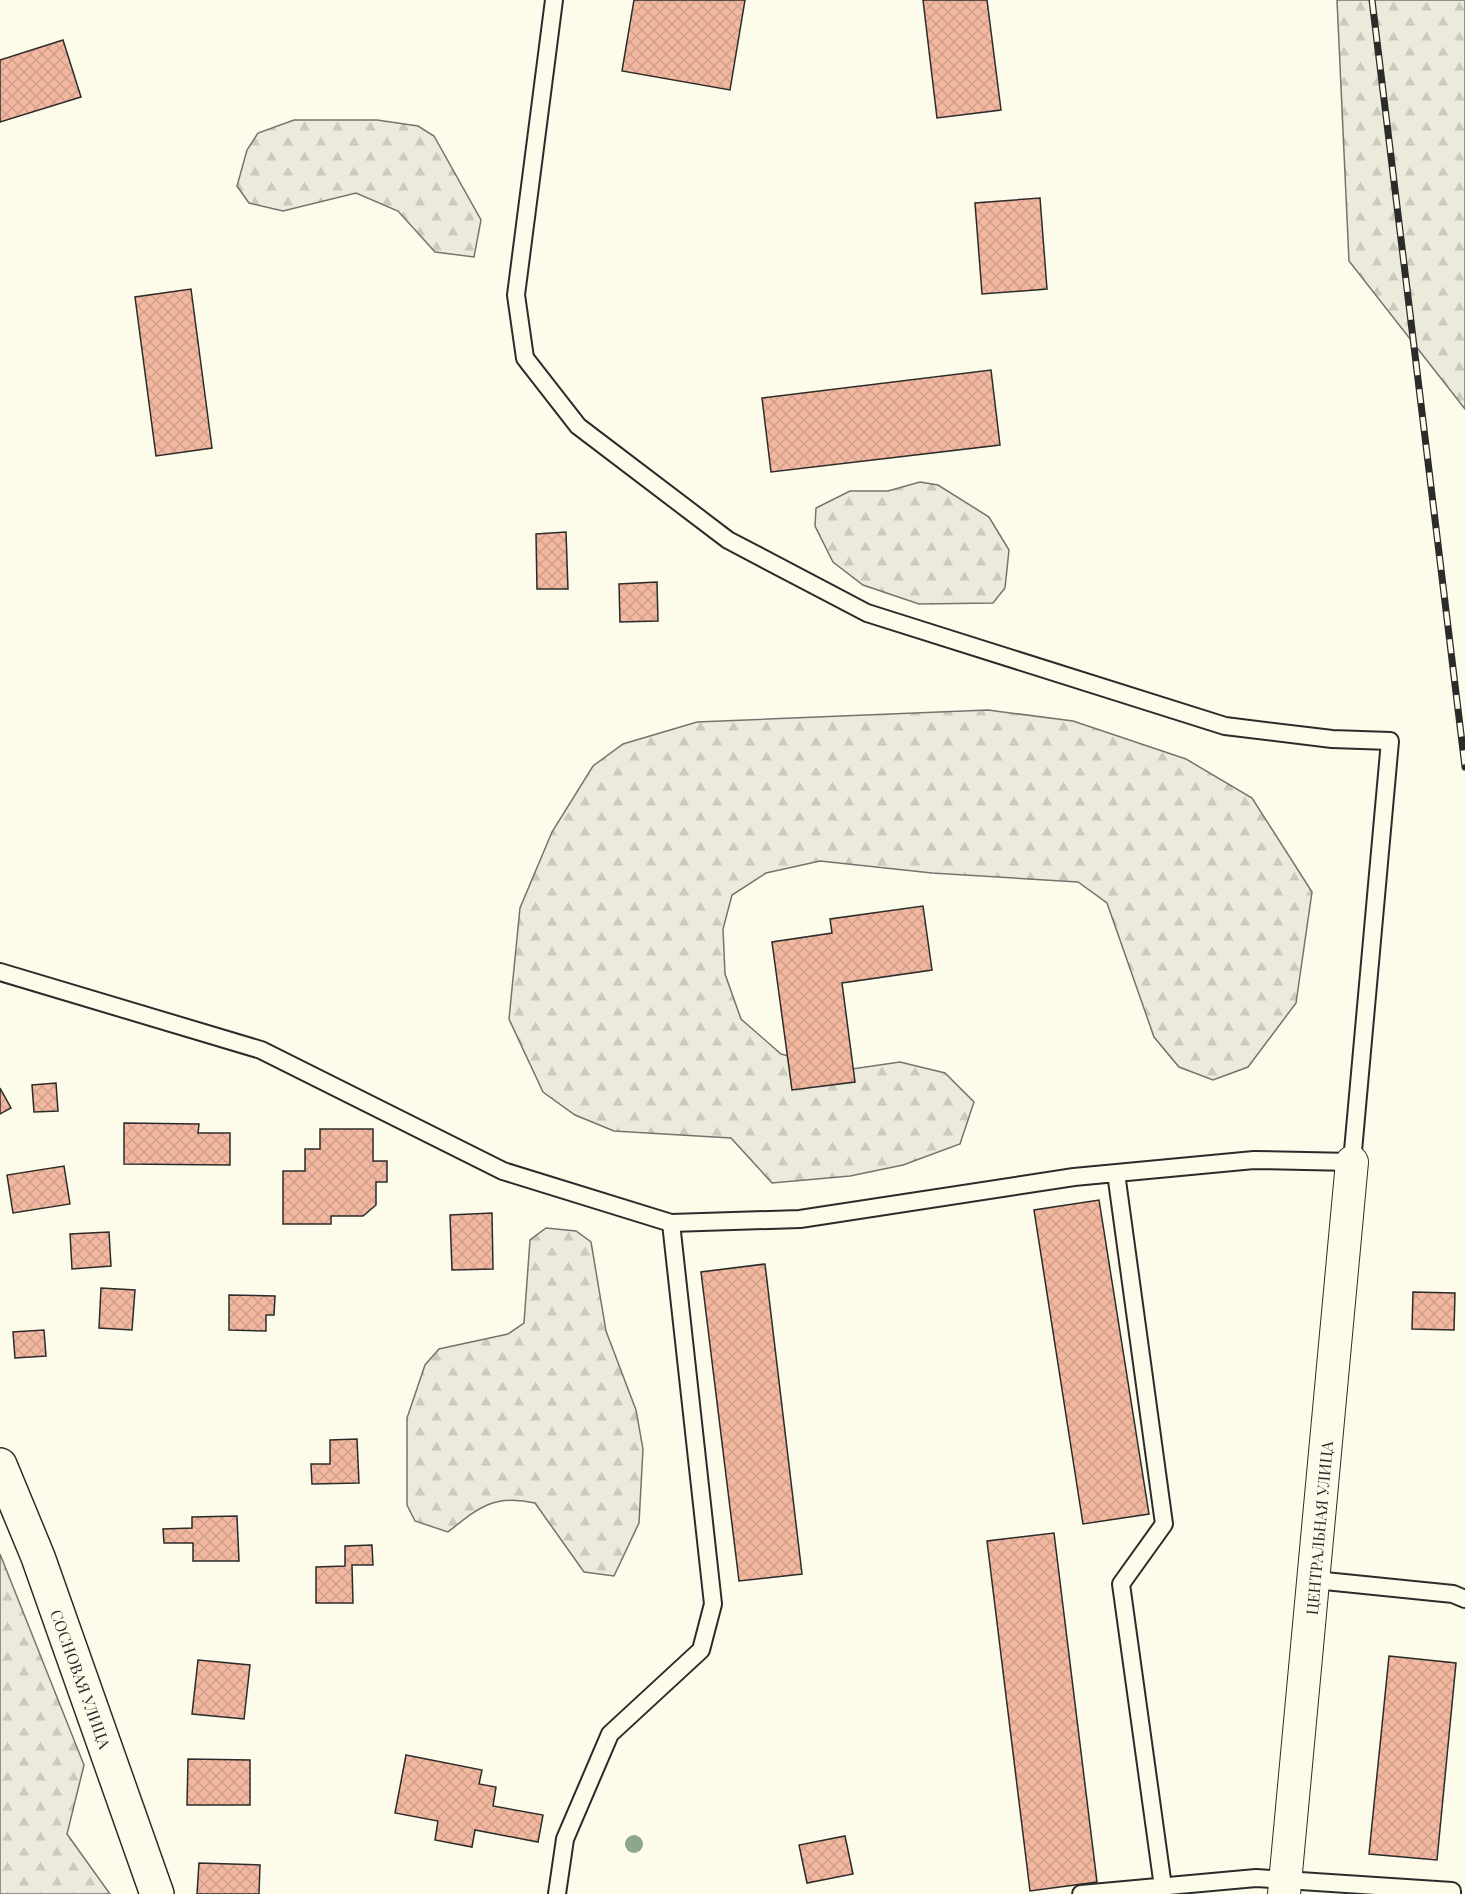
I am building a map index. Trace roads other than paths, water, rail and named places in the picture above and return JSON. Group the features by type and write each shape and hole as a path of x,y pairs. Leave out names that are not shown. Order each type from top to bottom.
{"street":[{"name":"ЦЕНТРАЛЬНАЯ УЛИЦА","path":"1285,1887 1352,1162"},
{"name":"СОСНОВАЯ УЛИЦА","path":"0,1465 38,1557 157,1894"}],"lane":[{"path":"0,972 261,1050 503,1171 671,1223 800,1219 1116,1173 1254,1160 1352,1162 1390,741 1332,739 1225,726 867,613 728,540 578,426 525,358 516,296 554,0"},
{"path":"1116,1173 1164,1524 1121,1584 1163,1887"},
{"path":"557,1894 565,1839 610,1734 701,1650 714,1604 671,1223"},
{"path":"1315,1580 1453,1594 1465,1599"},
{"path":"1081,1894 1256,1878 1285,1887 1452,1891 1452,1894"}],"railway":[{"path":"1372,0 1465,767"}]}
